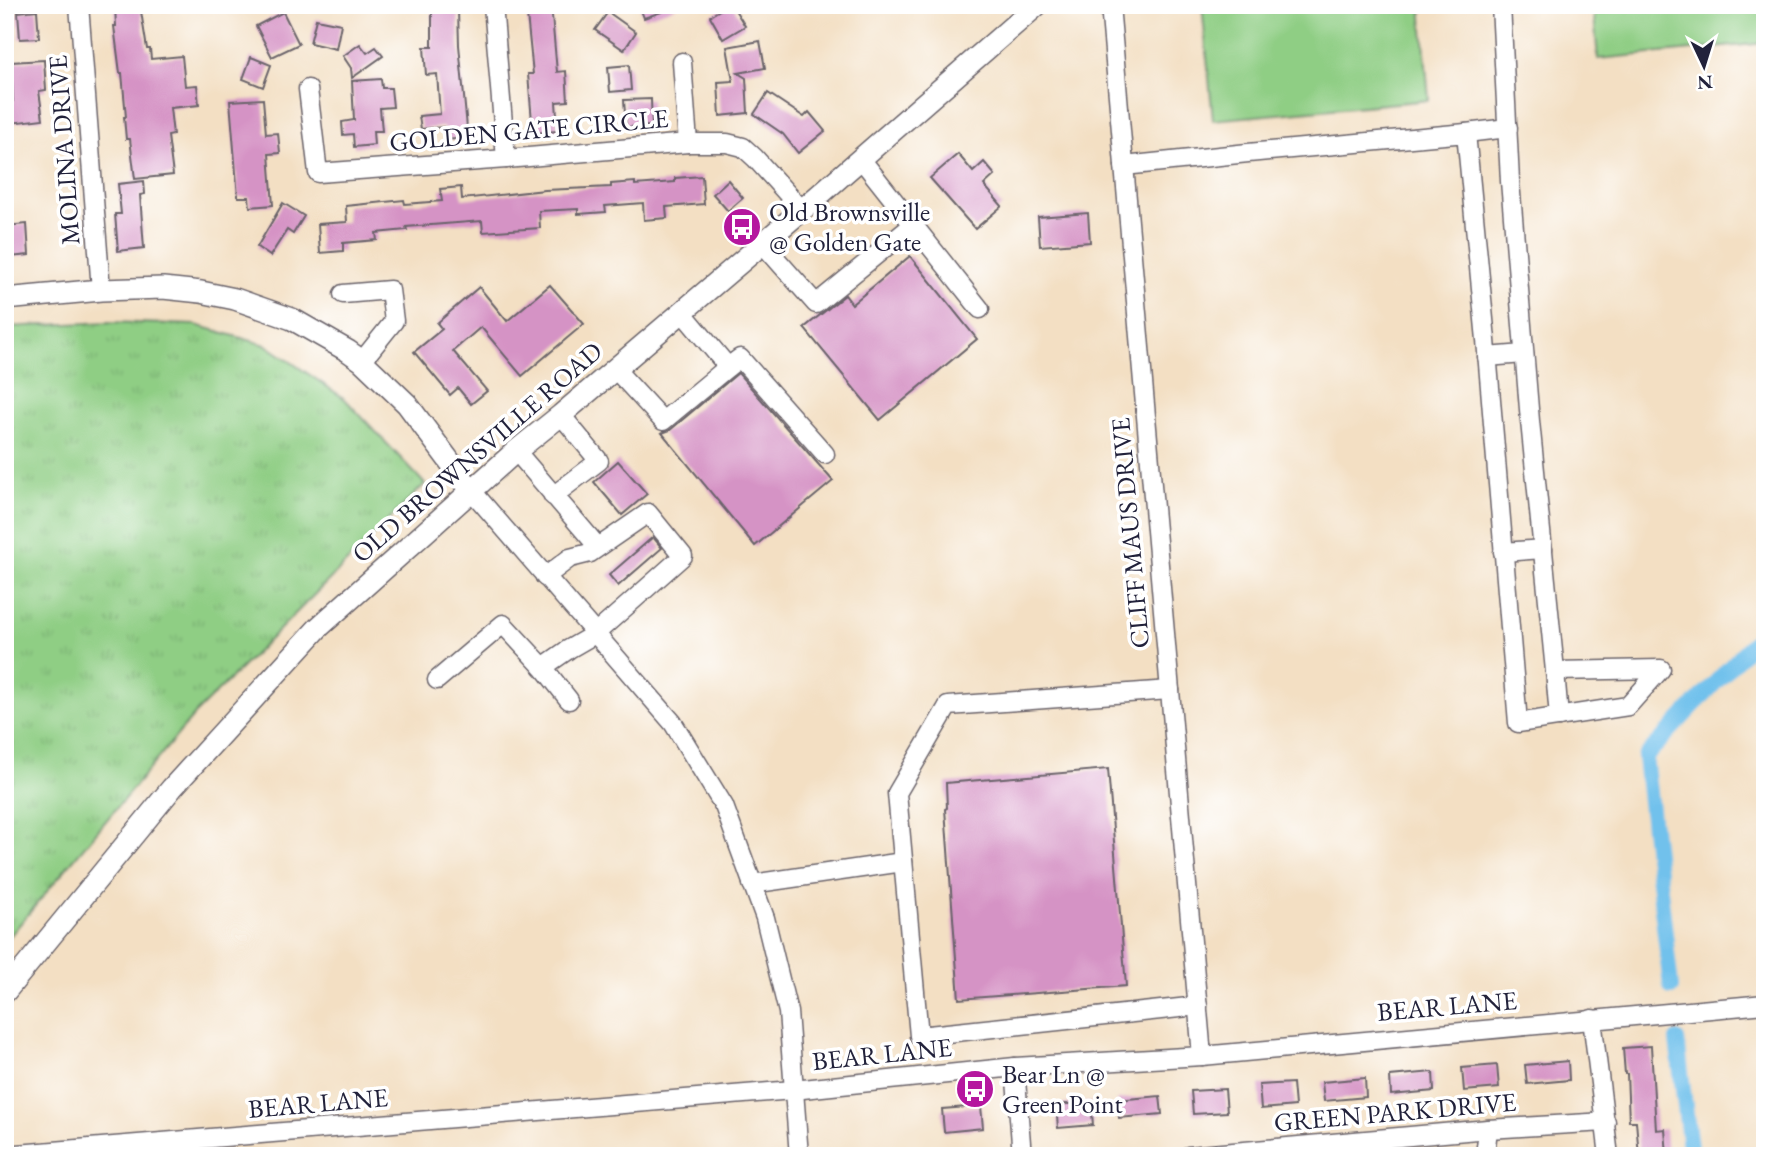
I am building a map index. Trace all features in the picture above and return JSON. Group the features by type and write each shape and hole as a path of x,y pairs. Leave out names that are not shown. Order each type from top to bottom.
{"main road":[{"name":"OLD BROWNSVILLE ROAD","path":"5,992 172,788 318,628 516,451 802,210 1037,5"},
{"path":"5,299 101,290 163,288 235,299 292,319 362,361 407,404 471,490"}],"street":[{"name":"MOLINA DRIVE","path":"79,5 101,290"},
{"path":"493,5 506,159"},
{"name":"CLIFF MAUS DRIVE","path":"1110,5 1202,1056"},
{"path":"1501,5 1510,181 1524,354 1559,717"},
{"path":"682,62 688,143"},
{"name":"GOLDEN GATE CIRCLE","path":"308,89 318,173 688,143 727,143 743,148 755,158 802,210"},
{"path":"1124,166 1508,128"},
{"path":"1466,133 1518,723 1628,706 1661,669 1555,671"},
{"path":"861,159 980,309"},
{"path":"762,244 816,304 913,225"},
{"path":"343,294 390,290 394,321 362,361"},
{"path":"682,312 728,367"},
{"path":"1487,357 1524,354"},
{"path":"615,369 663,421 740,358 825,454"},
{"path":"554,496 599,461 561,415"},
{"path":"516,451 598,547"},
{"path":"471,490 673,723 724,806 765,918 788,1012 799,1156"},
{"path":"543,667 595,634 683,556 648,513 590,553 569,558 545,577"},
{"path":"1503,552 1543,549"},
{"path":"437,680 503,624 569,700"},
{"path":"1170,690 948,706 897,793 903,862 919,1037 1198,1006"},
{"path":"752,884 903,862"},
{"name":"BEAR LANE","path":"7,1155 793,1090 1014,1067 1202,1056 1765,1004"},
{"path":"1592,1019 1609,1156"},
{"path":"1014,1067 1022,1156"},
{"name":"GREEN PARK DRIVE","path":"1188,1156 1331,1149 1488,1129 1606,1122"},
{"path":"1485,1156 1488,1129"}],"green space":[{"path":"1202,5 1421,5 1429,100 1213,120"},
{"path":"1593,5 1765,5 1765,43 1598,59"},
{"path":"109,322 196,325 266,345 345,399 425,484 194,715 5,942 5,327"}],"building":[{"path":"115,5 140,5 151,59 182,56 185,86 197,85 199,105 170,108 173,135 168,136 173,175 135,179 130,139 126,139 122,73 114,26"},
{"path":"526,5 551,5 557,72 566,71 568,101 556,102 558,131 533,133 528,74 533,74"},
{"path":"639,5 675,5 676,7 644,18"},
{"path":"732,5 745,26 723,39 710,16"},
{"path":"37,10 39,38 20,39 18,12"},
{"path":"432,10 458,10 468,138 445,140 444,127 421,129 419,116 440,114 437,74 426,75 424,47 432,47"},
{"path":"283,12 299,44 272,57 256,26"},
{"path":"608,12 636,32 624,50 595,30"},
{"path":"316,19 341,24 336,49 310,43"},
{"path":"760,41 765,68 738,73 746,78 748,113 720,116 718,82 733,81 727,47"},
{"path":"360,44 367,53 376,47 383,56 352,78 351,68 343,56"},
{"path":"251,57 271,65 263,87 243,79"},
{"path":"44,60 46,90 39,91 43,119 11,123 9,112 5,113 5,102 13,101 11,62"},
{"path":"629,65 631,90 610,92 608,67"},
{"path":"381,79 382,88 391,88 393,107 380,108 382,131 373,131 374,145 354,147 353,134 343,135 342,122 354,120 352,81"},
{"path":"768,93 804,117 809,112 825,131 798,153 783,134 754,114"},
{"path":"263,99 266,134 278,133 280,153 269,154 273,205 250,207 249,197 238,197 230,101"},
{"path":"651,99 652,126 626,127 624,100"},
{"path":"958,154 973,172 984,162 995,175 984,185 1002,206 975,229 930,178"},
{"path":"702,176 704,204 666,207 667,218 644,220 643,203 605,206 606,212 578,214 578,209 539,211 540,228 483,232 482,221 406,227 407,230 376,233 377,240 343,243 343,251 320,253 318,224 347,222 346,206 404,200 405,204 442,201 440,189 461,187 462,199 545,190 611,187 611,184 635,182 635,185 675,182 675,178"},
{"path":"728,180 743,198 728,211 713,194"},
{"path":"144,181 145,194 140,195 144,248 118,251 115,214 121,214 118,184"},
{"path":"283,203 304,216 293,234 287,230 270,256 257,247"},
{"path":"1088,213 1090,242 1040,246 1038,217"},
{"path":"27,224 29,255 10,257 9,246 5,246 5,226"},
{"path":"910,256 977,339 880,420 804,328 845,295 852,304"},
{"path":"550,285 584,324 522,376 481,327 453,351 487,391 471,404 458,388 450,395 414,352 442,329 437,323 479,287 507,321"},
{"path":"738,373 833,481 755,546 662,433 670,430"},
{"path":"618,461 647,494 622,515 594,482"},
{"path":"653,537 662,548 618,586 609,575"},
{"path":"1108,769 1126,986 959,999 945,809 946,783"},
{"path":"1651,1046 1656,1130 1665,1129 1667,1156 1639,1156 1636,1121 1629,1121 1623,1048"},
{"path":"1568,1061 1569,1080 1527,1084 1525,1065"},
{"path":"1497,1065 1499,1088 1464,1091 1462,1068"},
{"path":"1433,1072 1434,1091 1391,1095 1390,1076"},
{"path":"1365,1078 1366,1097 1324,1101 1322,1082"},
{"path":"1293,1083 1295,1106 1261,1109 1259,1085"},
{"path":"1225,1089 1227,1112 1193,1114 1191,1091"},
{"path":"1160,1096 1162,1114 1119,1118 1117,1100"},
{"path":"1091,1102 1093,1125 1058,1128 1056,1105"},
{"path":"981,1106 983,1128 944,1132 942,1109"}],"waterway":[{"path":"1671,987 1645,757 1765,630"},
{"path":"1677,1040 1691,1156"}],"place":[{"name":"Old Brownsville @ Golden Gate","path":"742,227"},
{"name":"Bear Ln @ Green Point","path":"975,1089"}]}
